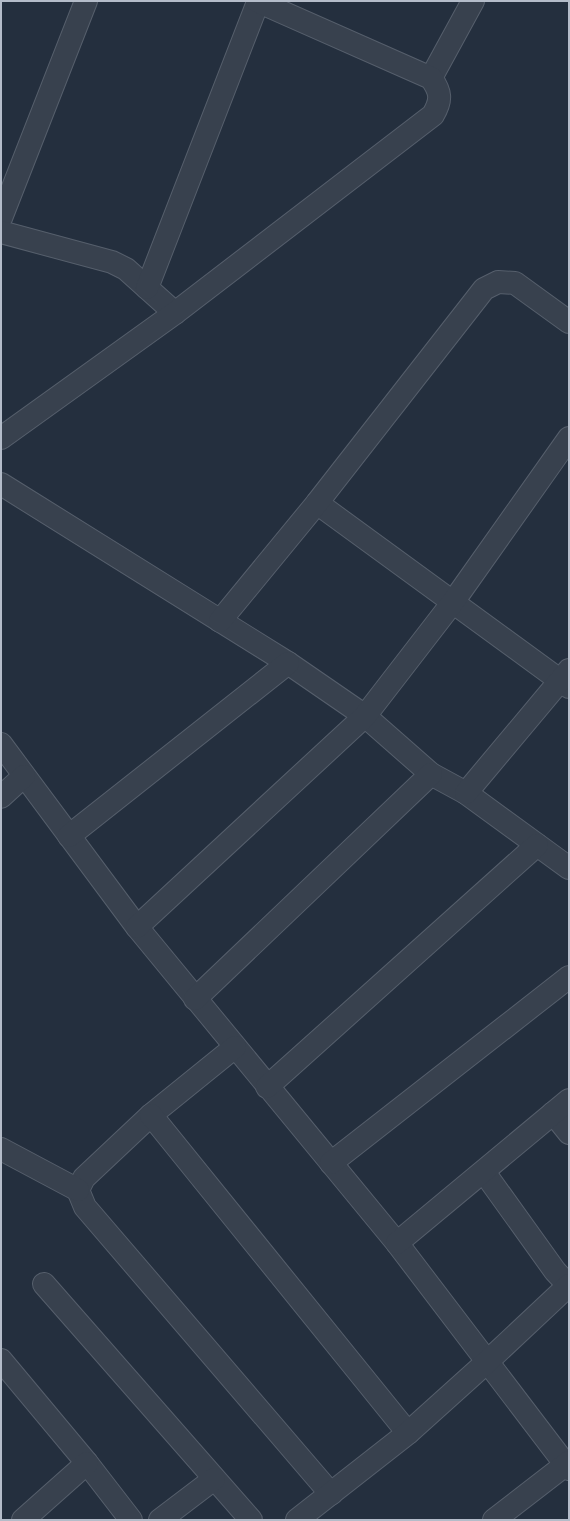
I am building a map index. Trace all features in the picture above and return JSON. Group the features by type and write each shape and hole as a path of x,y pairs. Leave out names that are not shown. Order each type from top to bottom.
{"street":[{"path":"1,218 86,1"},
{"path":"1,438 175,313 433,115 441,96 439,88 432,78 282,6 258,1 147,288"},
{"path":"432,78 473,1"},
{"path":"1,232 112,262 126,269 175,313"},
{"path":"220,621 317,503 484,289 498,282 515,284 569,322"},
{"path":"137,927 365,716 453,602 569,438"},
{"path":"1,484 288,663 365,716 431,774 466,793 569,868"},
{"path":"317,503 453,602 566,679 466,793"},
{"path":"69,836 288,663"},
{"path":"1,744 137,927 267,1087 397,1243 568,1466 494,1520"},
{"path":"195,999 431,774"},
{"path":"1,796 24,776"},
{"path":"267,1087 538,845"},
{"path":"331,1163 569,977"},
{"path":"78,1190 84,1178 151,1114 235,1047"},
{"path":"397,1243 561,1107 569,1133"},
{"path":"151,1114 408,1433"},
{"path":"1,1149 78,1190 85,1207 331,1494"},
{"path":"297,1520 408,1433 488,1361 565,1275 484,1172"},
{"path":"44,1284 251,1520"},
{"path":"1,1360 131,1520"},
{"path":"23,1520 86,1463"},
{"path":"160,1520 214,1479"}]}
